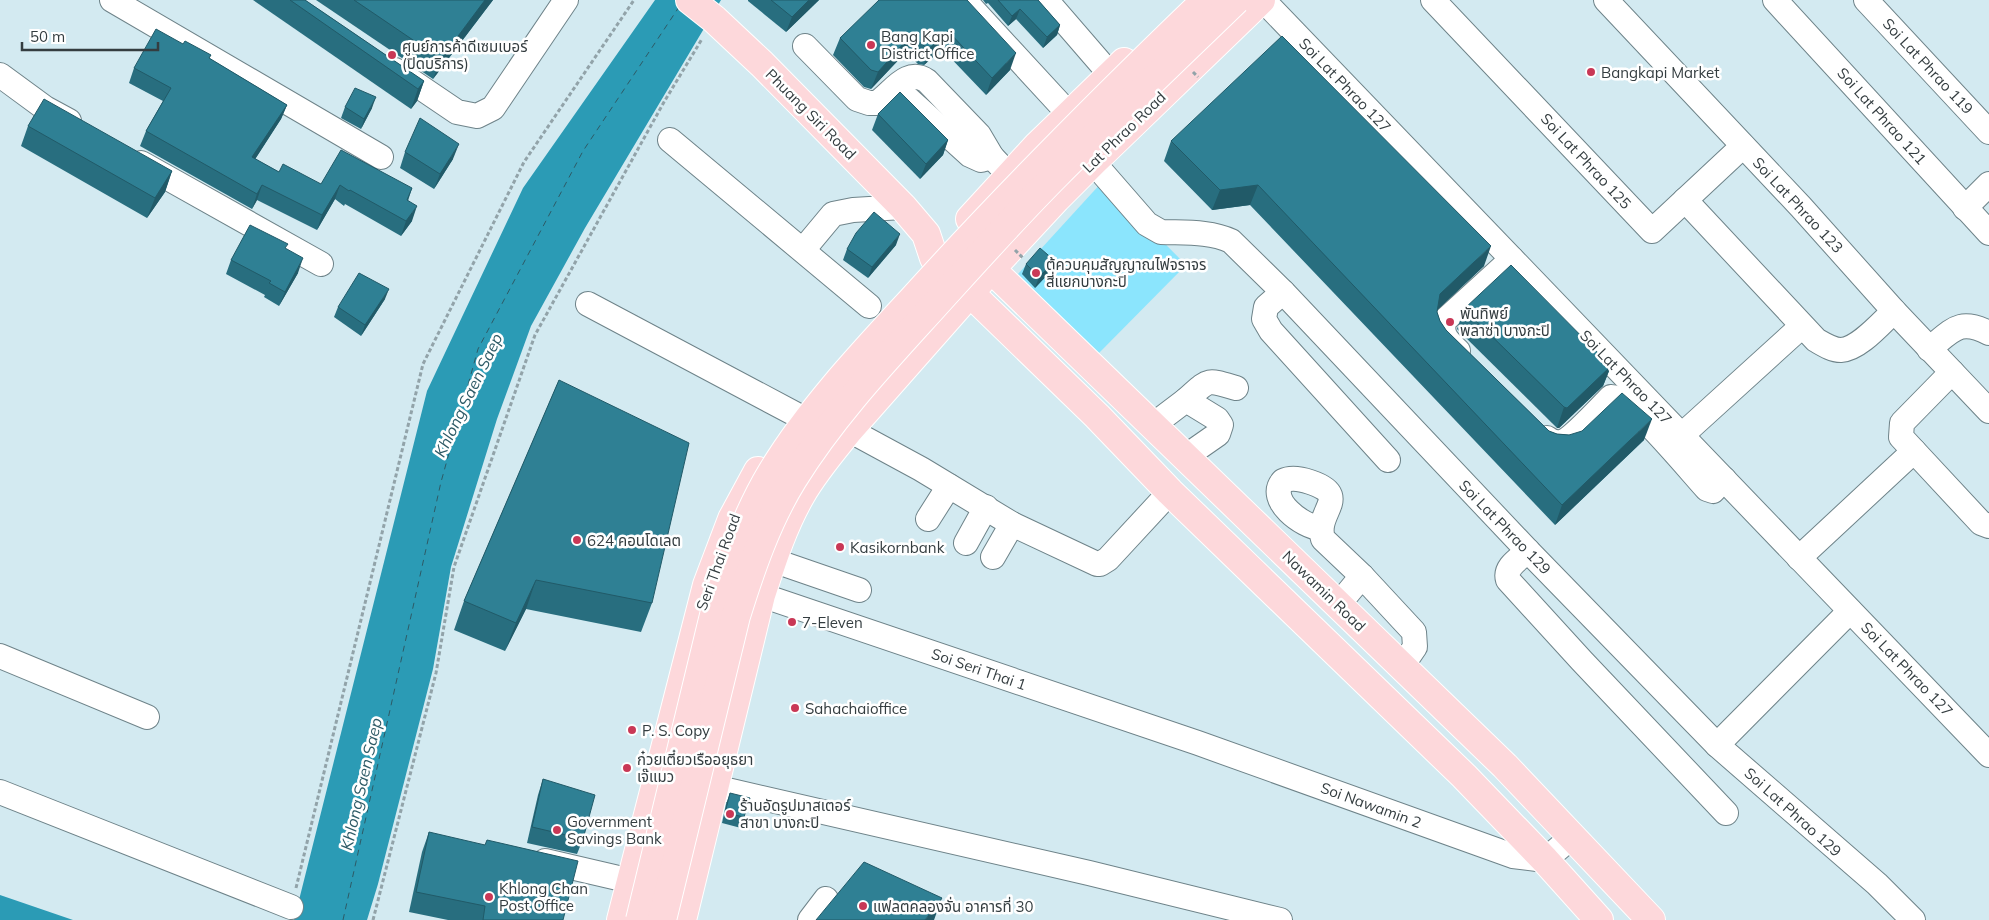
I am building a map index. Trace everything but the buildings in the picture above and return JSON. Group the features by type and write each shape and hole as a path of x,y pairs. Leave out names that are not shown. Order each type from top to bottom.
{"main road":[{"name":"Phuang Siri Road","path":"690,0 762,64 903,207 936,244 970,293"},
{"path":"936,244 1001,166 1069,114 1188,0"},
{"path":"640,920 715,611 731,561 749,516 773,471 800,432 840,381 986,219 1093,109 1206,0"},
{"path":"662,920 736,616 750,570 768,524 793,479 854,397 993,242 1062,169 1236,0"},
{"name":"Lat Phrao Road","path":"991,268 1092,162 1262,0"},
{"name":"Phuang Siri Road","path":"936,244 991,268"},
{"name":"Seri Thai Road","path":"621,920 696,621 719,549 732,519 760,468 797,415 936,244"},
{"path":"682,920 761,595 772,560 801,495 823,462 849,430 991,268"},
{"name":"Nawamin Road","path":"991,268 1506,766 1651,920"},
{"path":"970,293 1097,416 1170,492 1464,776 1545,860 1599,920"},
{"path":"1129,450 1153,426"}],"street":[{"path":"112,0 381,157"},
{"path":"374,56 457,112 477,116 493,108 566,0"},
{"path":"964,0 1069,114"},
{"path":"1046,0 1110,74"},
{"name":"Soi Lat Phrao 127","path":"1262,0 1989,754"},
{"name":"Soi Lat Phrao 125","path":"1433,0 1652,231 1743,146"},
{"name":"Soi Lat Phrao 123","path":"1606,0 1801,207 1894,311 1989,411"},
{"name":"Soi Lat Phrao 121","path":"1775,0 1989,233"},
{"name":"Soi Lat Phrao 119","path":"1866,0 1989,132"},
{"path":"805,46 857,99 869,103 877,103 896,88 970,156 1001,166"},
{"path":"0,75 45,108 86,132"},
{"path":"670,140 869,306"},
{"path":"119,151 321,264"},
{"name":"Soi Lat Phrao 129","path":"1092,162 1155,230 1161,232 1208,234 1221,236 1231,241 1283,292 1528,551 1717,745 1877,884 1913,920"},
{"path":"1965,208 1989,184"},
{"path":"1685,200 1802,326 1816,340 1830,348 1841,350 1852,347 1864,339 1894,311"},
{"path":"803,250 833,214 853,210 903,207"},
{"path":"1476,368 1444,336 1443,325 1445,320 1512,259"},
{"path":"1283,292 1266,307 1264,319 1271,331 1388,460"},
{"path":"588,304 797,415"},
{"path":"1929,348 1956,328 1971,325 1989,332"},
{"path":"1682,436 1802,326"},
{"path":"1952,372 1902,424 1901,437 1981,523 1989,526"},
{"path":"1153,426 1208,382 1213,381 1236,388"},
{"path":"1530,421 1550,441 1562,442 1568,439 1611,397 1617,397 1638,414 1707,490 1713,491 1724,479"},
{"path":"1185,457 1218,434 1221,425 1217,418 1186,400"},
{"path":"849,430 986,507 1012,524 1091,562 1100,564 1108,559 1170,492"},
{"path":"1799,558 1914,450"},
{"path":"928,519 949,486"},
{"path":"966,543 986,507"},
{"path":"993,557 1012,524"},
{"path":"1320,528 1323,539 1362,576 1414,632 1415,647 1402,666"},
{"path":"1528,551 1508,569 1506,575 1508,580 1588,668 1726,813"},
{"path":"772,560 859,590"},
{"path":"1338,605 1362,576"},
{"name":"Soi Seri Thai 1","path":"761,595 1198,742"},
{"path":"1717,745 1850,611"},
{"path":"0,656 147,717"},
{"name":"Soi Nawamin 2","path":"1198,742 1513,856 1545,860"},
{"path":"714,787 1089,873 1280,920"},
{"path":"0,792 291,907"},
{"path":"1545,860 1573,836"},
{"path":"526,857 631,881"},
{"path":"810,920 826,899"}],"path":[{"path":"291,907 423,364 524,162 634,0"},
{"path":"373,920 436,673 454,567 535,335 664,102 713,19"}],"shaded area":[{"path":"1103,181 1186,265 1098,354 1018,274"}],"water":[{"name":"Khlong Saen Saep","path":"655,0 721,0 585,228 531,326 497,419 451,567 433,669 367,920 294,920 427,391 523,188"},
{"path":"0,895 73,920 0,920"}],"ferry route":[{"path":"343,920 441,482 478,349 583,151 679,7"}],"place":[{"name":"Bang Kapi District Office","path":"871,45"},
{"name":"ศูนย์การค้าดีเซมเบอร์ (ปิดบริการ)","path":"392,55"},
{"name":"Bangkapi Market","path":"1591,72"},
{"name":"ตู้ควบคุมสัญญาณไฟจราจร สี่แยกบางกะปิ","path":"1036,273"},
{"name":"พันทิพย์ พลาซ่า บางกะปิ","path":"1450,322"},
{"name":"624 คอนโดเลต","path":"577,540"},
{"name":"Kasikornbank","path":"840,547"},
{"name":"7-Eleven","path":"792,622"},
{"name":"Sahachaioffice","path":"795,708"},
{"name":"P. S. Copy","path":"632,730"},
{"name":"ก๋วยเตี๋ยวเรืออยุธยา เจ๊แมว","path":"627,768"},
{"name":"ร้านอัดรูปมาสเตอร์ สาขา บางกะปิ","path":"730,814"},
{"name":"Government Savings Bank","path":"557,830"},
{"name":"Khlong Chan Post Office","path":"489,897"},
{"name":"แฟลตคลองจั่น อาคารที่ 30","path":"863,906"}]}
